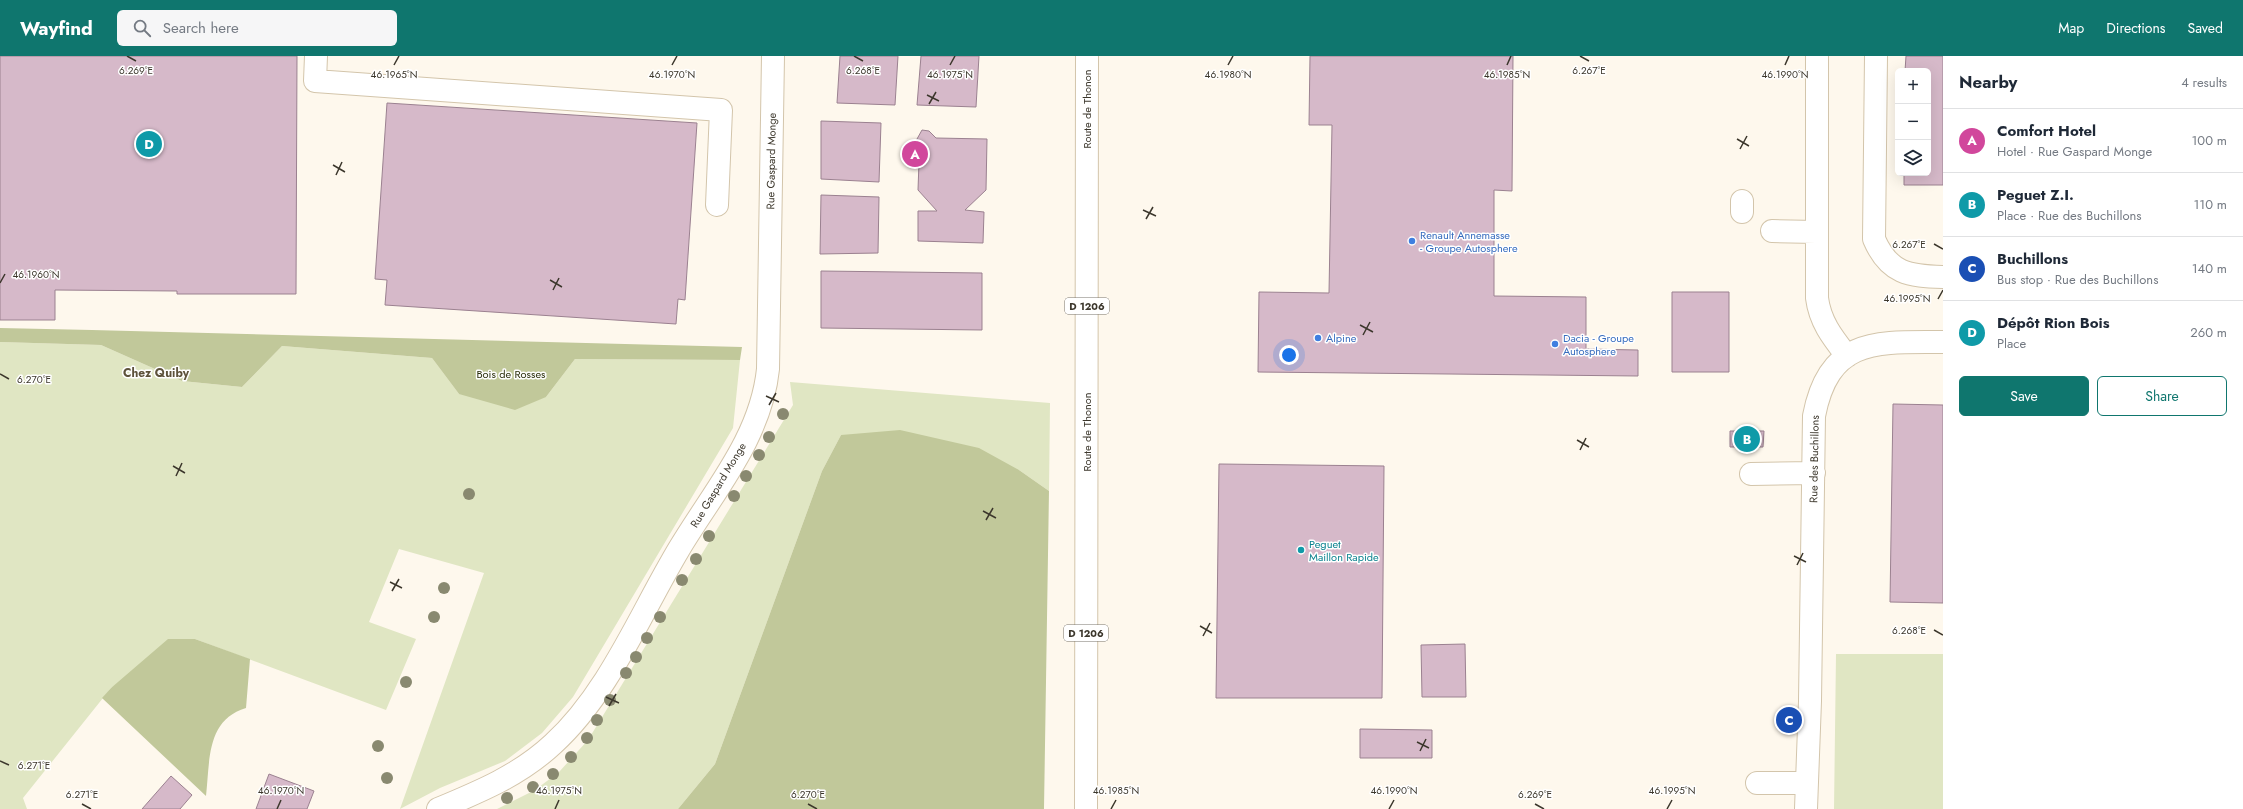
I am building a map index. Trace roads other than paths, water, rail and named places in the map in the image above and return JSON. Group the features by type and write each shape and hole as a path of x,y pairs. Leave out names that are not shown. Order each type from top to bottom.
{"street":[{"path":"316,56 315,81 721,110 717,205"},
{"name":"Rue Gaspard Monge","path":"438,809 497,783 530,763 554,743 586,709 636,626 679,549 736,460 759,412 765,392 768,346 773,56"},
{"name":"Route de Thonon","path":"1086,809 1087,56"},
{"path":"1817,56 1816,232 1818,306 1827,330 1847,356"},
{"path":"1876,56 1874,239 1884,259 1894,268 1915,276 1943,277"},
{"path":"1772,231 1816,232"},
{"name":"Rue des Buchillons","path":"1806,809 1810,701 1814,416 1819,393 1834,367 1847,356 1862,348 1880,343 1943,342"},
{"path":"1751,474 1814,473"},
{"path":"1757,783 1806,783"}],"place":[{"name":"Dépôt Rion Bois","path":"149,144"},
{"name":"Comfort Hotel","path":"915,154"},
{"name":"Renault Annemasse - Groupe Autosphere","path":"1412,241"},
{"name":"Alpine","path":"1318,338"},
{"name":"Dacia - Groupe Autosphere","path":"1555,344"},
{"name":"Peguet Z.I.","path":"1747,439"},
{"name":"Peguet Maillon Rapide","path":"1301,550"},
{"name":"Buchillons","path":"1789,720"}],"district":[{"name":"Chez Quiby","path":"156,373"}],"park label":[{"name":"Bois de Rosses","path":"511,374"}]}
